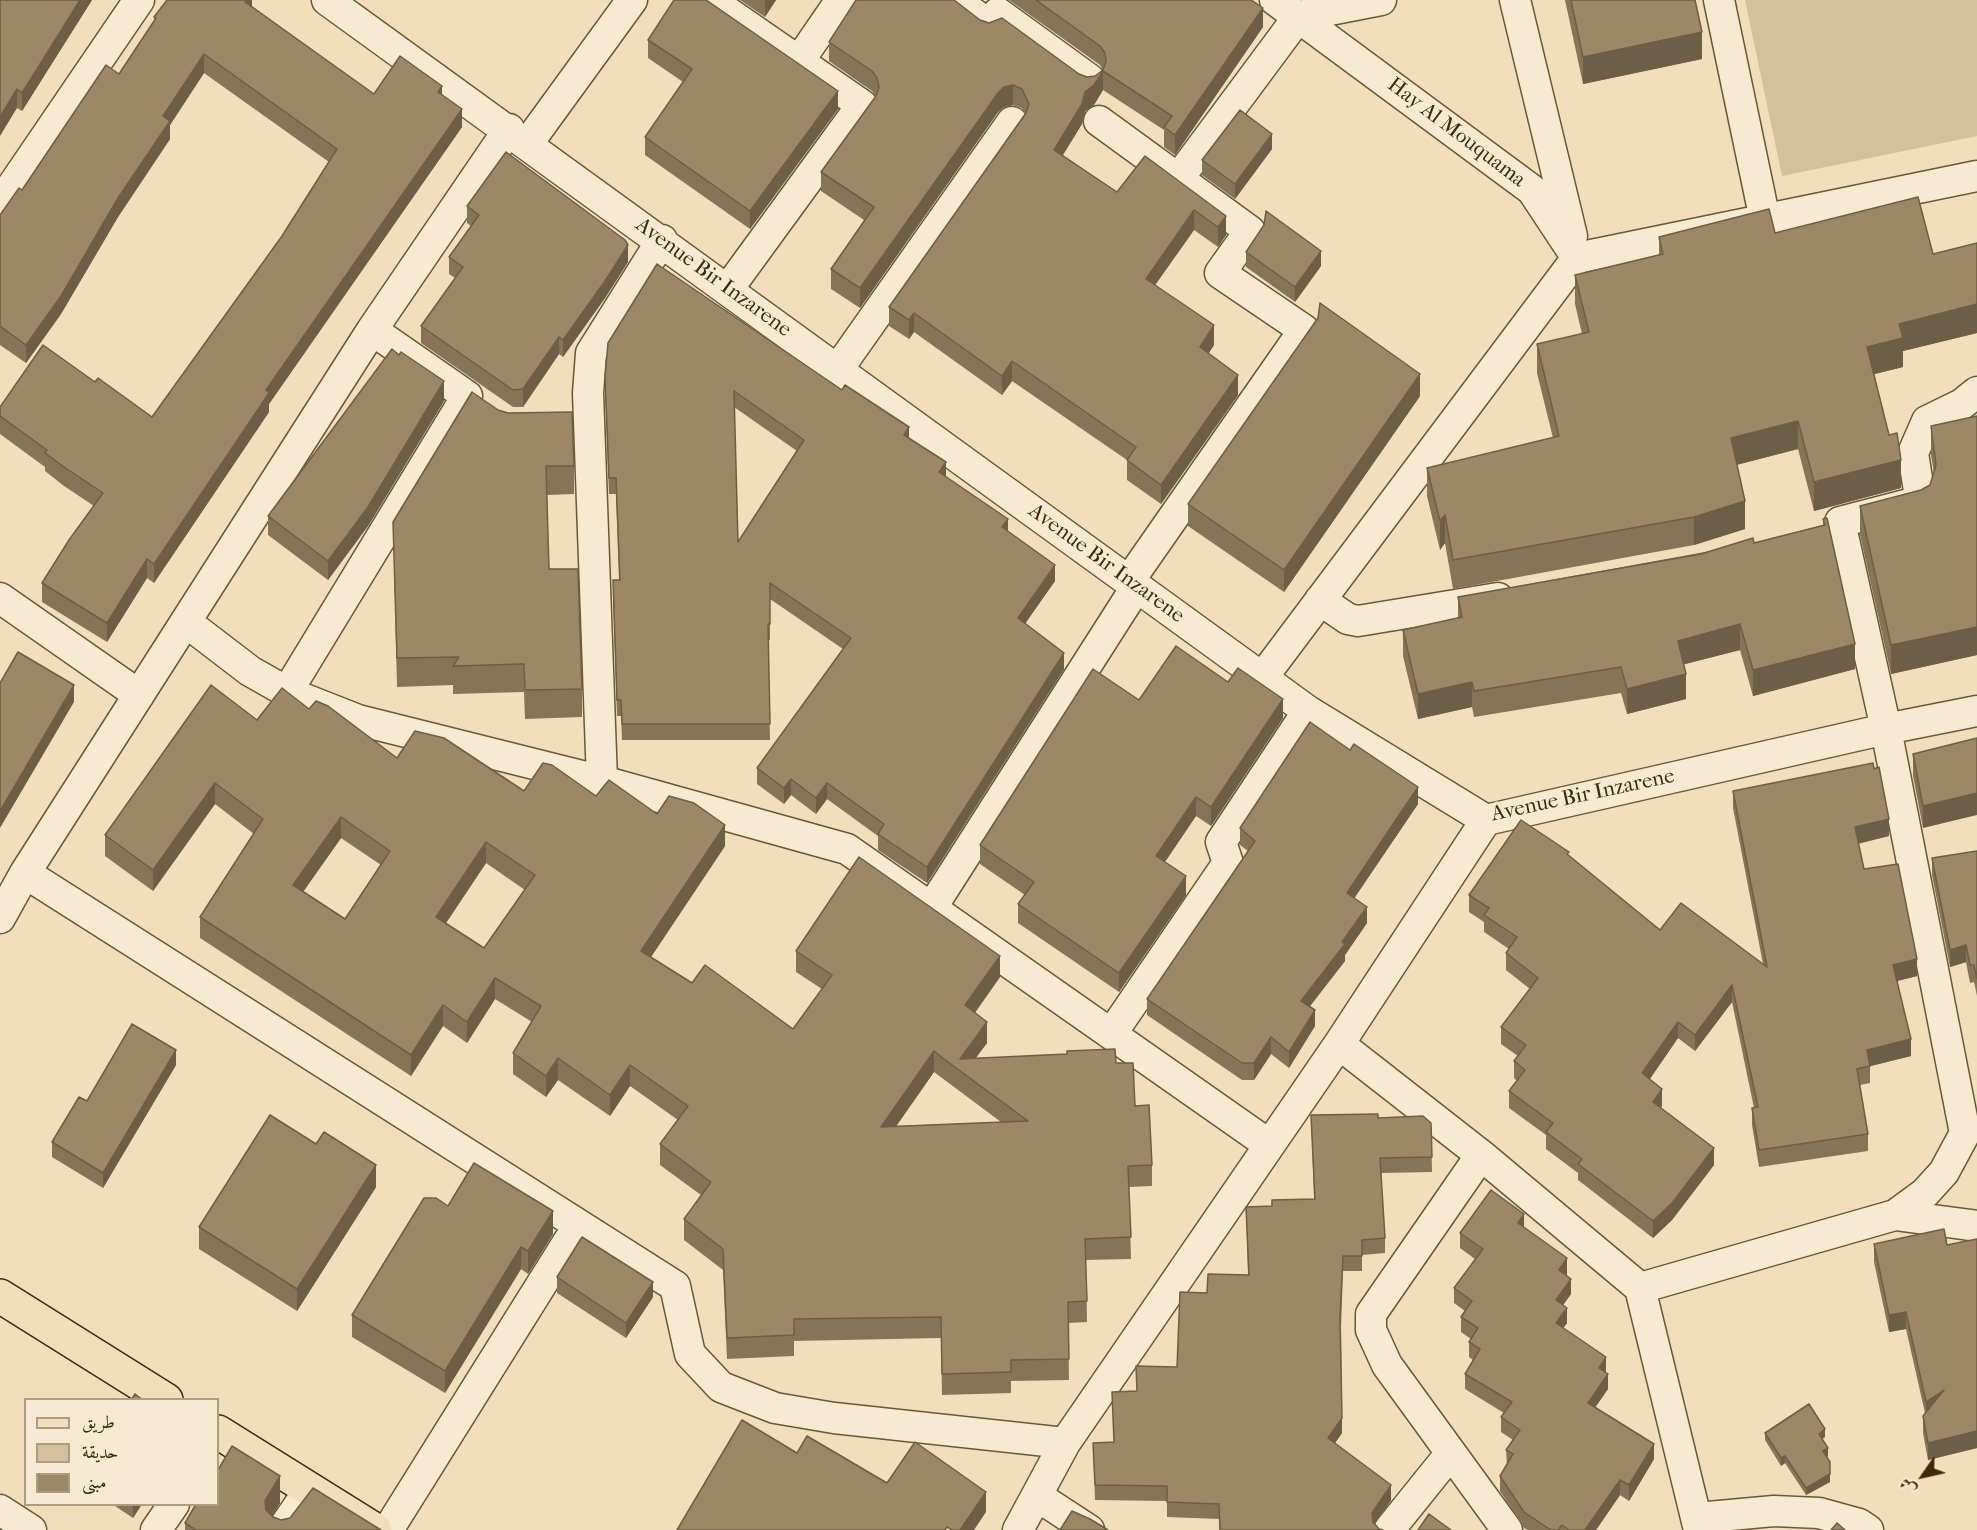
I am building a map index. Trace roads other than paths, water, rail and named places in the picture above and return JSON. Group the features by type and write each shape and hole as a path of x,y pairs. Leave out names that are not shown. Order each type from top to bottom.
{"main road":[{"path":"0,1296 163,1398"},
{"path":"219,1436 375,1530"}],"street":[{"path":"0,204 139,0"},
{"name":"Avenue Bir Inzarene","path":"327,0 662,240 1308,711 1486,820 1886,729 1977,711"},
{"path":"0,918 25,873 372,330 518,136 632,0"},
{"path":"710,0 862,105 728,289"},
{"path":"799,61 841,0"},
{"path":"954,0 990,25 998,13 1089,79"},
{"path":"1178,179 1287,8 1381,0"},
{"path":"1515,0 1577,258"},
{"path":"1719,0 1765,220"},
{"name":"Hay Al Mouquama","path":"1287,8 1532,190 1577,258"},
{"path":"932,907 1133,583 1304,330 1220,273 1250,231 1099,121"},
{"path":"838,369 1012,122"},
{"path":"1262,678 1577,258 1977,176"},
{"path":"602,782 578,423 591,353 662,240"},
{"path":"372,330 492,413"},
{"path":"1640,1288 1895,1215 1925,1192 1944,1172 1965,1133 1886,729 1829,525 1917,502 1919,491 1913,453 1927,421 1962,404 1977,392"},
{"path":"287,692 467,396"},
{"path":"1320,600 1348,619 1358,621 1376,620 1525,593"},
{"path":"0,598 140,695"},
{"path":"186,622 250,671 287,692 358,720 602,782 848,849 1268,1144"},
{"path":"1112,1033 1228,863 1221,842 1308,711"},
{"path":"1018,1530 1065,1443 1268,1144 1339,1044 1486,820"},
{"path":"25,873 675,1286 690,1354 721,1386 775,1408 834,1418 1065,1443"},
{"path":"1339,1044 1481,1155 1640,1288 1698,1524 1774,1511 1818,1513 1859,1524 1868,1530"},
{"path":"1481,1155 1371,1314 1371,1330 1387,1365 1507,1530"},
{"path":"1895,1215 1977,1226"},
{"path":"388,1530 578,1226"},
{"path":"1389,1530 1451,1453"},
{"path":"282,1530 310,1490"},
{"path":"1037,1496 1089,1530"},
{"path":"156,1530 173,1506"},
{"path":"0,1510 31,1530"}]}
